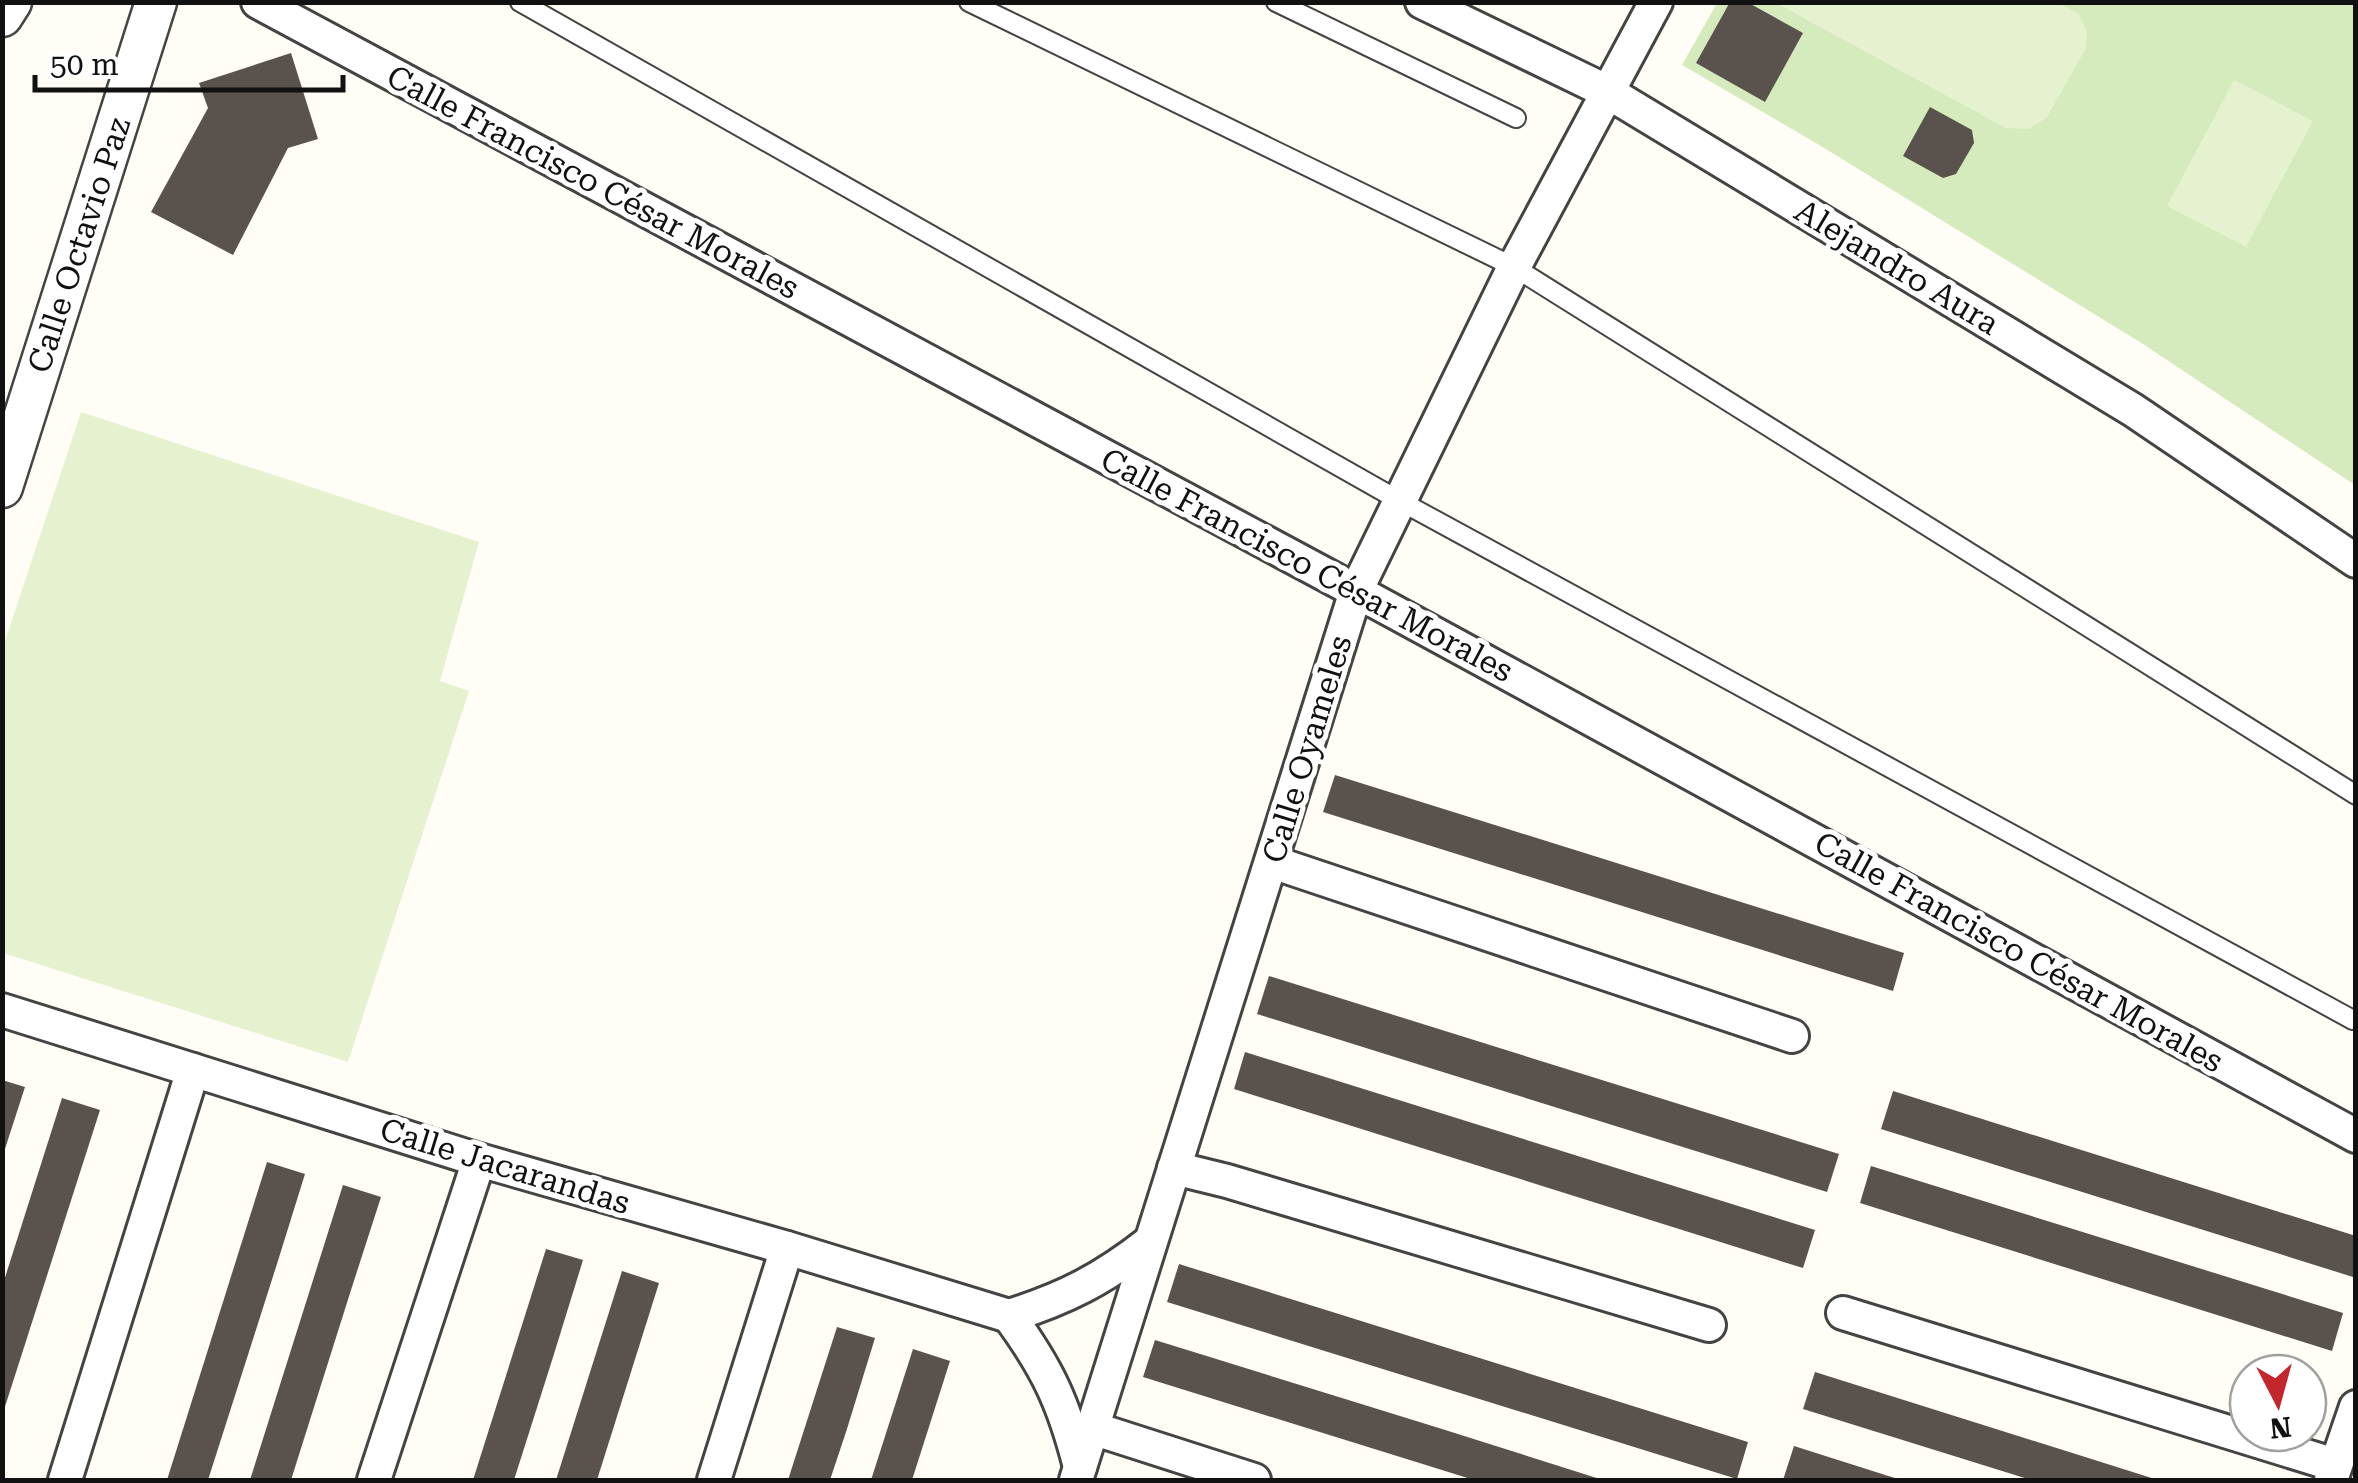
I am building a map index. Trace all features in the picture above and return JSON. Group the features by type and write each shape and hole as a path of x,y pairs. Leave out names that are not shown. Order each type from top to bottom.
{"street":[{"path":"2,16 11,2"},
{"name":"Calle Octavio Paz","path":"2,487 156,2"},
{"name":"Calle Francisco César Morales","path":"258,2 1356,591 2354,1134"},
{"name":"Alejandro Aura","path":"1422,2 1606,91 2133,410 2356,561"},
{"name":"Calle Oyameles","path":"1078,1474 1356,591 1514,267 1656,2"},
{"path":"1272,862 1792,1036"},
{"name":"Calle Jacarandas","path":"2,1010 478,1160 1009,1316"},
{"path":"65,1480 192,1070"},
{"path":"374,1480 478,1160"},
{"path":"1174,1168 1709,1325"},
{"path":"1078,1474 1069,1424 1052,1381 1009,1316 1079,1290 1150,1242"},
{"path":"714,1480 787,1248"},
{"path":"1843,1313 2333,1473 2356,1407"},
{"path":"1092,1428 1254,1480"}],"lane":[{"path":"520,2 1400,501 2353,1020"},
{"path":"968,2 1514,267 2356,795"},
{"path":"1276,2 1516,118"}],"green space":[{"path":"1717,3 2355,3 2355,485 2143,344 1682,65"},
{"path":"1776,3 2058,3 2079,14 2087,32 2086,48 2047,117 2029,129 2006,128"},
{"path":"2234,80 2313,121 2246,247 2167,206"},
{"path":"81,412 479,542 440,681 469,691 348,1062 3,953 3,647"}],"building":[{"path":"1730,2 1747,2 1803,33 1765,102 1696,63"},
{"path":"291,53 318,139 288,148 233,255 151,212 208,108 199,83"},
{"path":"1930,107 1972,130 1974,143 1956,174 1943,178 1903,156"},
{"path":"1335,775 1904,953 1893,991 1323,812"},
{"path":"1269,976 1839,1154 1827,1192 1257,1014"},
{"path":"1245,1052 1815,1230 1803,1268 1234,1089"},
{"path":"2,1080 25,1087 3,1155 2,1155"},
{"path":"1893,1091 2356,1236 2353,1277 1881,1129"},
{"path":"62,1098 100,1110 2,1416 2,1287"},
{"path":"267,1162 305,1174 276,1267 208,1480 167,1480"},
{"path":"1871,1166 2343,1313 2332,1351 1860,1203"},
{"path":"343,1185 381,1197 291,1480 250,1480"},
{"path":"546,1249 583,1260 554,1354 514,1480 473,1480"},
{"path":"1179,1264 1748,1442 1737,1479 1167,1302"},
{"path":"622,1271 659,1283 597,1480 556,1480"},
{"path":"837,1327 875,1338 846,1432 830,1480 788,1480"},
{"path":"1155,1340 1603,1480 1474,1480 1143,1377"},
{"path":"913,1349 950,1361 912,1480 871,1480"},
{"path":"1815,1372 2158,1480 2031,1480 1803,1409"},
{"path":"1794,1446 1901,1480 1783,1480"}]}
